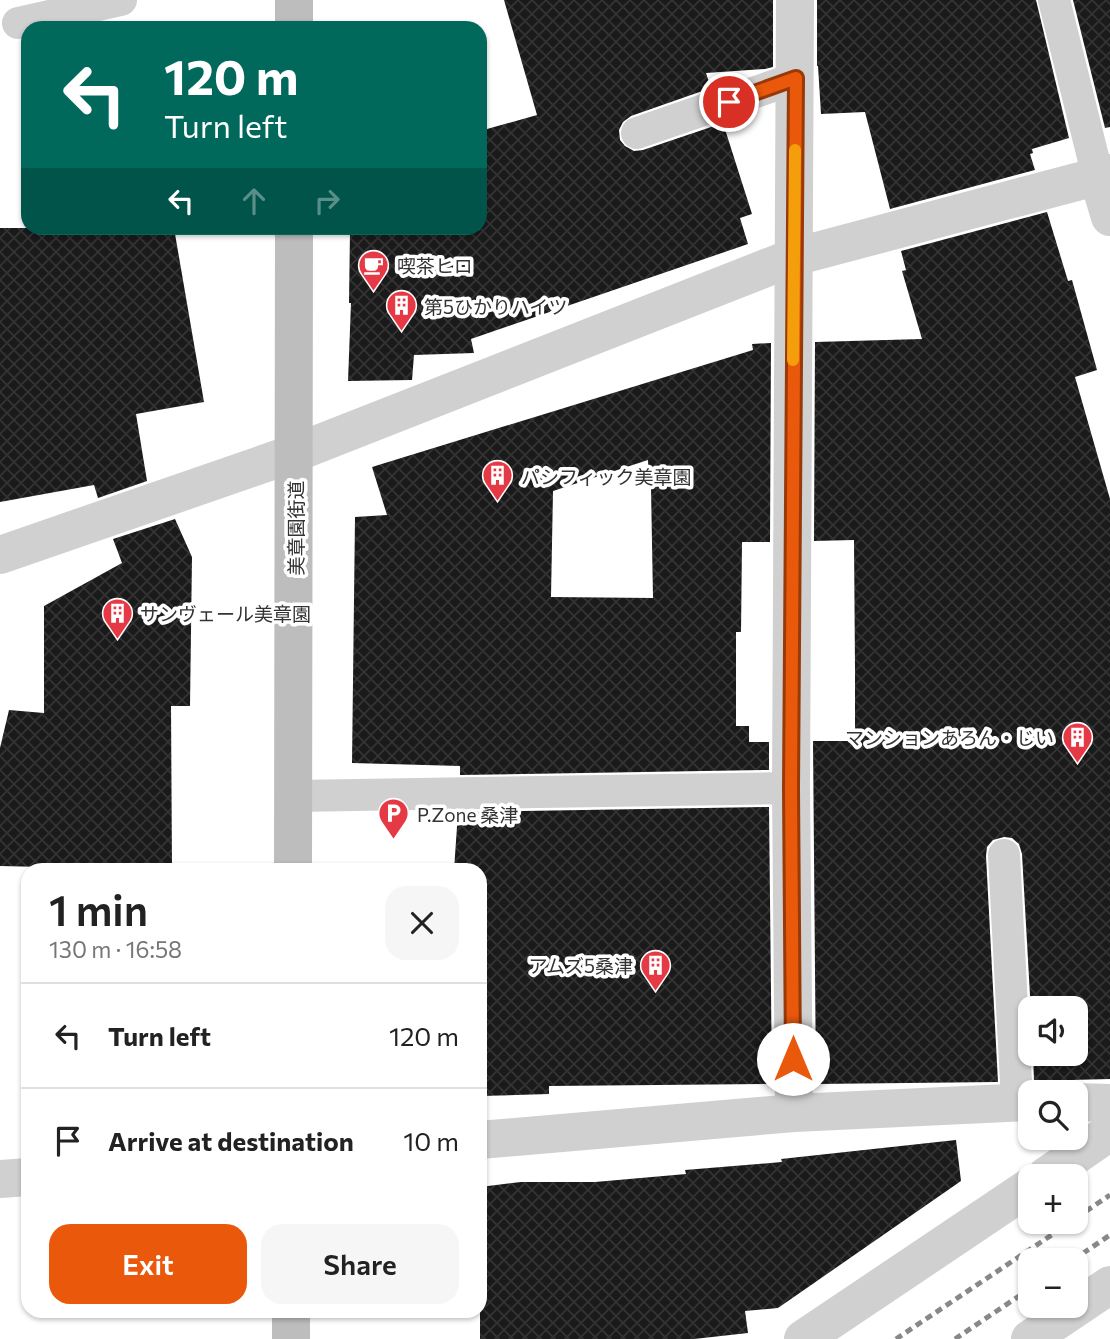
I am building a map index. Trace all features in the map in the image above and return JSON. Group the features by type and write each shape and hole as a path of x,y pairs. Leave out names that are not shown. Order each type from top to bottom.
{"street":[{"path":"294,0 294,21"},
{"path":"793,1113 791,788 795,0"},
{"path":"0,555 295,453 794,257 1104,175 1110,217"},
{"name":"美章園街道","path":"293,863 294,235"},
{"path":"487,1139 793,1113 1018,1101"},
{"path":"1088,1102 1110,1103"},
{"path":"1063,1164 1110,1132"},
{"path":"0,1179 21,1178"},
{"path":"803,1339 1018,1195"},
{"path":"1030,1339 1075,1325 1110,1284"},
{"path":"291,1318 291,1339"}],"lane":[{"path":"27,21 121,0"},
{"path":"1054,0 1104,175"},
{"path":"637,133 796,78"},
{"path":"294,796 791,788"},
{"path":"1004,855 1022,1080"}],"building":[{"path":"504,0 773,0 773,67 706,73 711,88 631,116 623,122 619,130 620,140 634,151 723,123 752,214 740,218 748,244 471,339 474,353 414,355 412,380 348,381 350,235 487,235 487,129 537,115"},
{"path":"817,0 1036,0 1069,138 1032,149 1033,153 1030,154 1035,170 890,209 865,112 821,114 817,66"},
{"path":"1073,0 1110,0 1110,127 1105,128"},
{"path":"1047,212 1068,281 1072,280 1097,370 1075,377 1110,499 1110,1079 1034,1080 1033,1066 1088,1066 1088,996 1030,996 1022,854 1019,844 1012,838 1004,837 993,840 987,847 986,856 998,1082 816,1084 813,741 855,741 855,668 854,540 814,541 815,342 922,339 902,271 906,270 901,251"},
{"path":"0,228 21,228 21,235 175,235 204,402 136,414 147,481 98,498 94,485 0,502"},
{"path":"771,343 770,542 742,542 741,632 736,632 736,726 749,726 749,742 769,742 769,770 460,775 460,766 352,763 355,517 387,515 372,467 753,350 752,344","holes":["648,460 653,598 551,597 553,491"]},
{"path":"175,519 192,557 190,706 171,706 172,863 21,863 21,866 0,866 0,748 9,710 44,713 44,606 122,563 113,539"},
{"path":"769,807 772,1084 549,1086 549,1094 487,1096 487,863 454,863 458,812"},
{"path":"956,1140 961,1181 778,1308 745,1311 748,1333 694,1339 480,1339 480,1318 487,1318 487,1186 521,1182 595,1182 686,1174 685,1170 782,1162 781,1159"}],"railway":[{"path":"1088,1210 1110,1195"},
{"path":"896,1339 1053,1234"},
{"path":"1088,1250 1110,1235"},
{"path":"955,1339 1018,1297"}],"slow traffic":[{"path":"793,360 795,150"}],"place":[{"name":"喫茶ヒロ","path":"374,292"},
{"name":"第5ひかりハイツ","path":"401,333"},
{"name":"パシフィック美章園","path":"498,503"},
{"name":"サンヴェール美章園","path":"117,640"},
{"name":"マンションあろん・じい","path":"1077,764"},
{"name":"P.Zone 桑津","path":"394,841"},
{"name":"アムズ5桑津","path":"656,992"}],"route":[{"path":"729,102 796,78 791,788 793,1059"}]}
